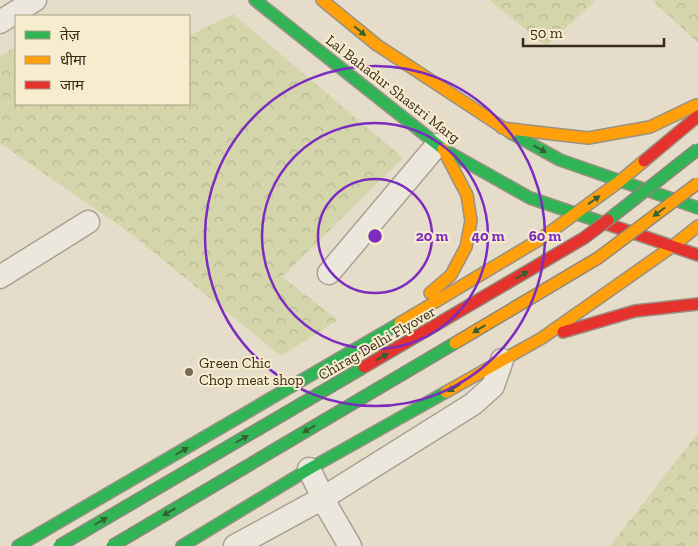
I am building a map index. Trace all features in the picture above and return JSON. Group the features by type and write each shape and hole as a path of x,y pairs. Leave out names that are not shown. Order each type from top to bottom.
{"main road":[{"name":"Lal Bahadur Shastri Marg","path":"255,0 440,147 530,198 698,255"},
{"name":"Lal Bahadur Shastri Marg","path":"322,0 377,45 502,128 560,160 698,208"},
{"path":"502,128 588,138 650,127 698,104"},
{"path":"18,546 275,397 542,238 620,181 698,116"},
{"path":"390,328 451,276 466,247 471,221 467,195 440,147"},
{"name":"Chirag Delhi Flyover","path":"59,546 584,238 698,149"},
{"path":"112,546 598,258 698,183"},
{"path":"182,546 311,468 542,338 673,246 698,226"},
{"path":"542,338 634,311 698,304"},
{"path":"275,397 295,392 308,394 323,405 329,413 334,426"},
{"path":"311,468 326,456 334,440"}],"street":[{"path":"0,22 35,0"},
{"path":"329,273 440,147"},
{"path":"0,277 88,222"},
{"path":"227,519 236,546 323,498 473,404 493,386 502,360"},
{"path":"311,468 323,498 350,546"}],"green space":[{"path":"489,0 596,0 546,46"},
{"path":"652,0 698,0 698,43"},
{"path":"233,14 403,158 282,277 338,320 281,356 130,233 0,143 0,56 15,47 15,105 190,105 190,36"},
{"path":"698,433 698,546 610,546"}],"traffic: fast":[{"path":"255,0 443,149 530,198 604,223"},
{"path":"511,133 560,160 698,208"},
{"path":"608,220 698,149"},
{"path":"18,546 400,323"},
{"path":"112,546 455,343"},
{"path":"59,546 364,367"},
{"path":"182,546 309,469 446,392"}],"traffic: slow":[{"path":"322,0 377,45 511,133"},
{"path":"502,128 588,138 650,127 696,105"},
{"path":"430,293 451,275 466,247 471,221 467,195 443,149"},
{"path":"400,323 542,238 620,181 644,161"},
{"path":"455,343 598,258 698,183"},
{"path":"446,392 542,338 673,246 698,226"}],"traffic: jam":[{"path":"644,161 698,116"},
{"path":"364,367 584,238 608,220"},
{"path":"604,223 698,255"},
{"path":"563,332 635,311 698,304"}],"place":[{"name":"Green Chic Chop meat shop","path":"189,372"}]}
